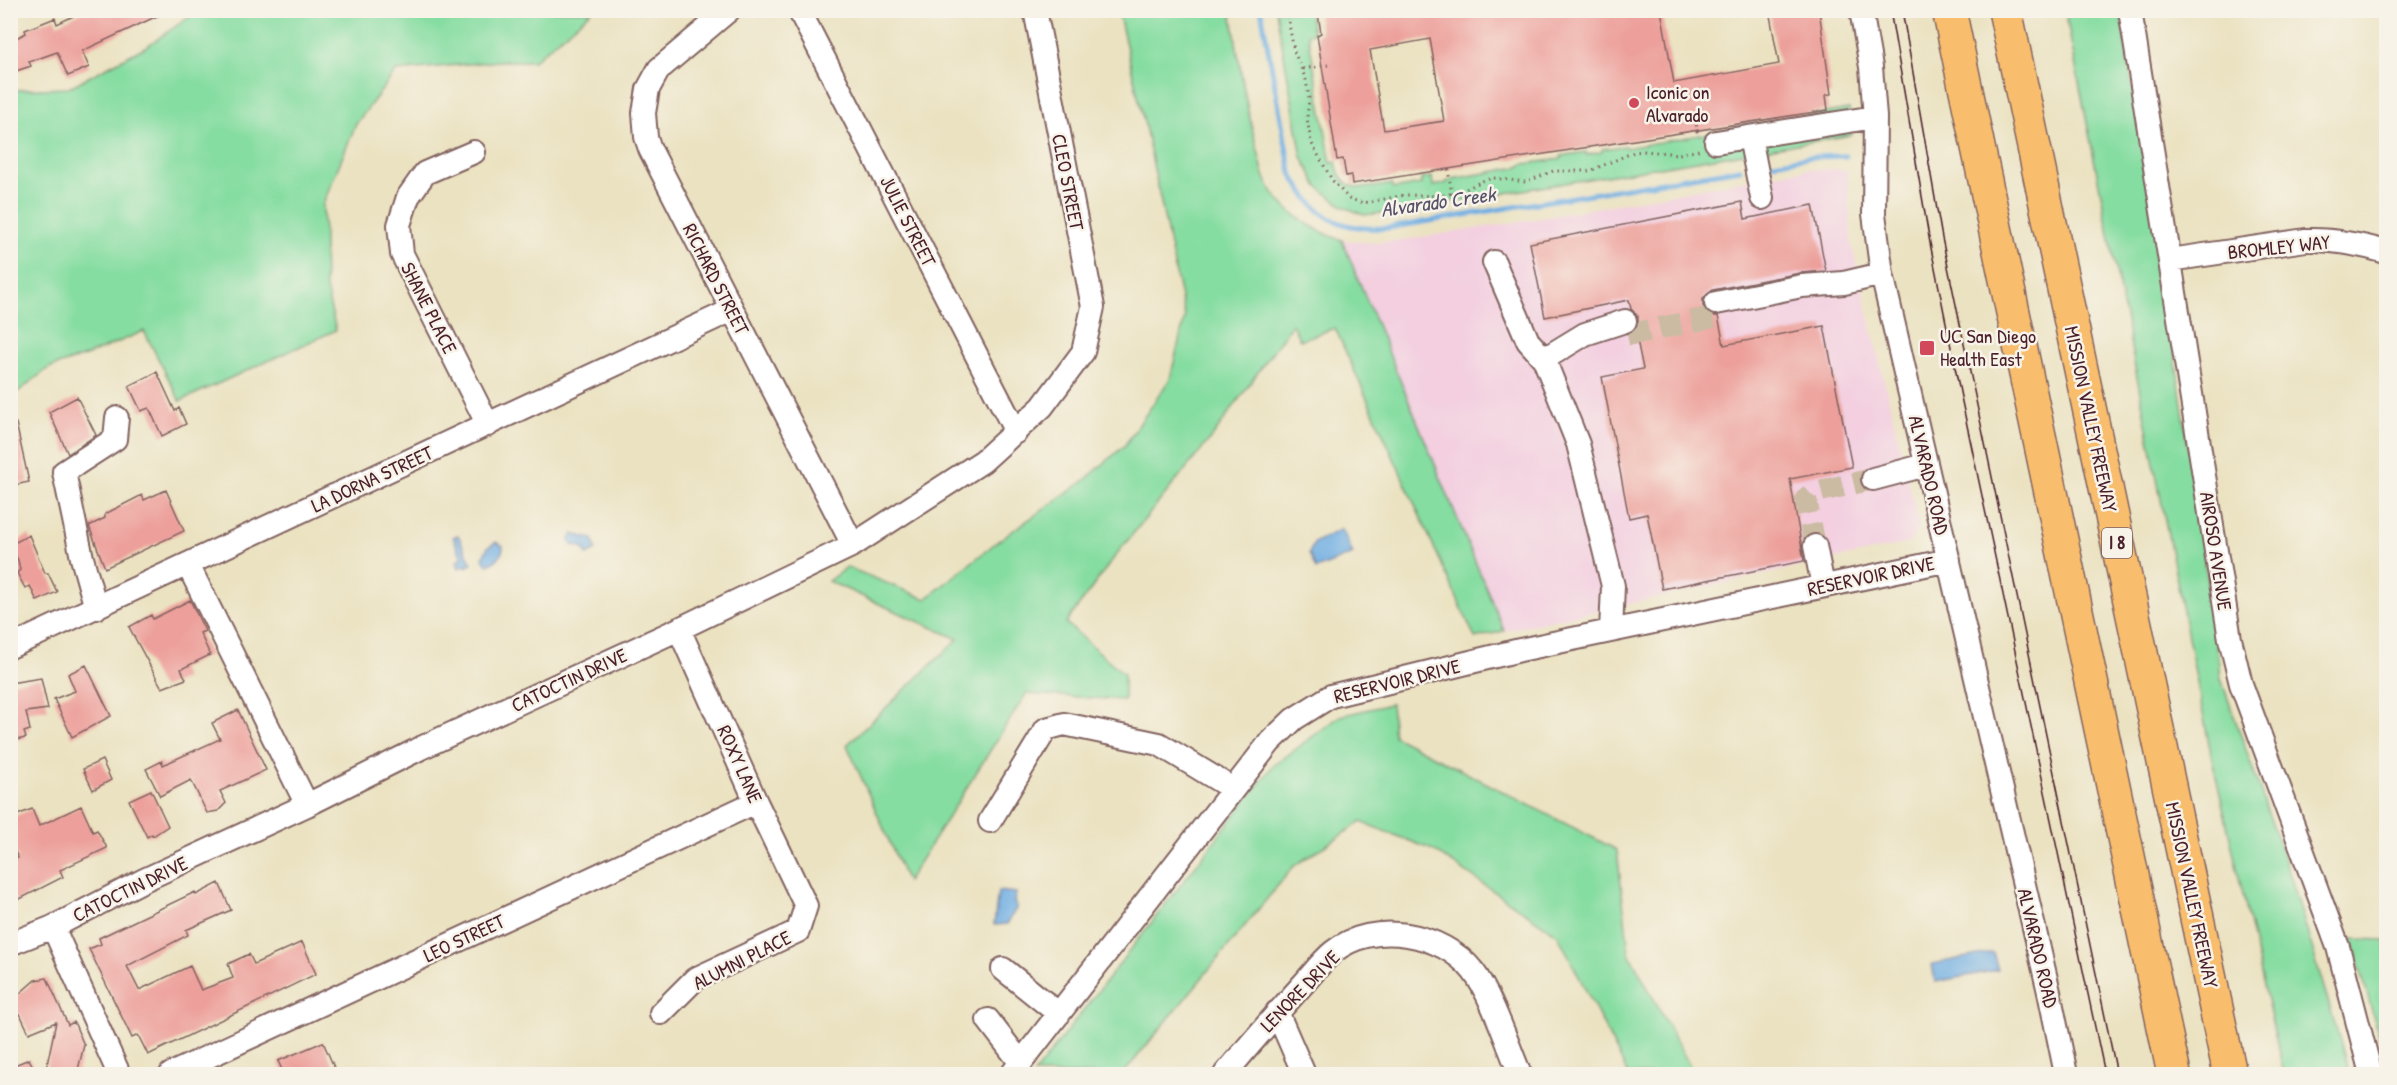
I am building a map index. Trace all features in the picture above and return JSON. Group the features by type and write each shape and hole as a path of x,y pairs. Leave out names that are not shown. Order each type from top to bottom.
{"highway":[{"path":"1949,10 2174,1074"},
{"name":"MISSION VALLEY FREEWAY","path":"2005,10 2230,1074"}],"street":[{"name":"JULIE STREET","path":"800,10 1016,432"},
{"name":"CLEO STREET","path":"1035,10 1093,307 1083,352"},
{"name":"ALVARADO ROAD","path":"1861,10 1871,67 1875,117 1874,214 1882,274 2066,1074"},
{"name":"AIROSO AVENUE","path":"2130,10 2230,639 2241,684 2338,947 2371,1074"},
{"name":"RICHARD STREET","path":"721,17 659,69 652,79 645,100 644,125 650,149 853,545"},
{"path":"1716,142 1875,117"},
{"path":"1750,137 1762,198"},
{"name":"SHANE PLACE","path":"474,152 425,172 408,197 399,225 402,254 488,425"},
{"name":"BROMLEY WAY","path":"2170,260 2315,239 2344,241 2386,252"},
{"path":"1494,262 1528,341 1546,362 1578,444 1600,551 1613,586 1611,631"},
{"path":"1717,309 1802,286 1844,283 1882,274"},
{"name":"LA DORNA STREET","path":"10,647 732,310"},
{"path":"1546,362 1585,333 1626,328"},
{"name":"CATOCTIN DRIVE","path":"10,944 53,927 144,880 307,805 423,747 679,629 853,545 983,461 1042,407 1083,352"},
{"path":"96,608 82,558 64,472 115,440 117,418"},
{"path":"1873,479 1926,465"},
{"path":"1815,546 1823,586"},
{"name":"RESERVOIR DRIVE","path":"1016,1069 1270,742 1287,725 1331,696 1520,650 1949,560"},
{"path":"188,565 307,805"},
{"name":"ROXY LANE","path":"679,629 756,802 803,899"},
{"path":"990,821 1046,729 1065,724 1159,744 1233,789"},
{"name":"LEO STREET","path":"171,1074 756,802"},
{"name":"ALUMNI PLACE","path":"661,1013 695,979 798,931 806,906 803,899"},
{"path":"53,927 119,1074"},
{"name":"LENORE DRIVE","path":"1225,1074 1277,1012 1333,951 1348,943 1380,935 1404,935 1427,939 1448,948 1474,973 1482,986 1520,1074"},
{"path":"1003,969 1059,1014"},
{"path":"1277,1012 1304,1074"},
{"path":"988,1020 1016,1069"}],"path":[{"path":"1290,10 1294,51 1303,69 1309,98 1307,118 1311,142 1332,180 1349,199 1364,203 1405,195 1429,197 1452,195 1493,178 1526,182 1553,171 1590,171 1634,152 1690,153 1716,142"},
{"path":"1303,69 1328,65"},
{"path":"1448,169 1452,195"}],"shaded area":[{"path":"1807,169 1847,170 1851,242 1919,526 1909,543 1504,631 1342,240 1375,243 1410,239 1525,221"}],"green space":[{"path":"198,11 592,11 533,61 499,61 396,71 356,124 323,204 325,285 336,330 180,401 144,331 88,355 49,368 11,397 11,90 68,88 147,46"},
{"path":"1118,11 1231,11 1249,116 1265,178 1280,202 1289,210 1309,225 1342,240 1504,631 1475,638 1335,328 1300,340 1292,324 1215,433 1119,551 1066,623 1124,674 1124,700 1026,694 907,882 847,745 958,639 828,581 847,567 926,599 998,541 1084,481 1125,445 1170,379 1185,317"},
{"path":"1276,11 1309,11 1313,33 1308,34 1331,163 1336,162 1344,180 1356,187 1392,184 1393,189 1421,184 1421,179 1432,177 1433,186 1444,184 1452,179 1561,159 1561,156 1586,152 1586,155 1602,152 1602,149 1625,146 1626,148 1849,109 1851,135 1364,215 1344,207 1318,187 1302,157"},
{"path":"2065,11 2120,11 2167,299 2221,679 2291,878 2350,1074 2284,1074 2212,759"},
{"path":"1391,704 1394,736 1617,850 1629,953 1694,1074 1628,1074 1558,935 1433,850 1361,822 1294,866 1123,1074 1034,1074 1272,767 1340,716"},
{"path":"2352,939 2386,940 2386,1064 2385,1058"}],"water":[{"path":"1342,529 1353,554 1316,569 1309,553 1315,542"},
{"path":"573,534 593,539 596,550 587,555 582,547 572,545 569,541"},
{"path":"458,535 472,564 459,568 457,561 462,558 453,537"},
{"path":"496,542 503,546 502,552 495,561 489,565 486,564 483,557 488,547"},
{"path":"998,891 1016,893 1014,902 1017,907 1007,924 994,925"},
{"path":"1993,952 1998,970 1935,982 1932,964"}],"building":[{"path":"86,10 170,10 82,51 89,67 68,76 57,52 29,62 31,66 13,72 10,63 10,41 26,33 25,30 55,18 57,24"},
{"name":"Iconic on Alvarado","path":"1323,10 1661,10 1674,83 1779,64 1769,10 1819,10 1831,94 1826,95 1828,110 1352,184 1351,175 1346,176 1343,159 1337,160 1317,35 1321,33 1318,14 1323,13","holes":["1430,39 1444,121 1384,130 1370,50"]},
{"path":"1742,202 1745,219 1813,205 1826,271 1800,273 1713,290 1703,298 1703,306 1711,316 1718,316 1724,345 1824,326 1852,467 1790,479 1804,561 1662,589 1647,514 1629,518 1602,377 1643,369 1635,330 1638,316 1631,309 1629,300 1545,317 1530,243"},
{"path":"157,372 175,411 179,408 186,424 162,436 149,408 141,411 129,386"},
{"path":"77,397 96,435 68,454 49,412"},
{"path":"16,423 29,482 10,486 10,424"},
{"path":"166,490 184,531 105,568 89,526 105,518 105,514 142,495 144,500"},
{"path":"29,535 45,573 48,573 57,592 37,601 30,586 25,588 17,573 20,570 18,560 10,545"},
{"path":"190,600 205,631 200,633 210,655 181,669 186,679 162,688 129,627 151,615 153,619"},
{"path":"86,665 111,716 72,737 54,699 75,691 68,674"},
{"path":"41,678 48,709 26,712 30,730 24,732 26,738 10,741 10,683"},
{"path":"238,710 266,770 220,791 226,803 218,811 207,813 191,780 160,796 146,769 162,761 163,765 220,739 212,723"},
{"path":"102,760 111,780 93,790 83,769"},
{"path":"151,790 168,826 153,836 152,834 147,837 129,800"},
{"path":"81,806 93,832 97,830 107,848 60,870 63,877 10,904 10,861 18,858 10,841 10,818 32,809 39,826"},
{"path":"219,883 231,910 186,930 188,935 127,966 139,990 190,966 201,990 233,978 228,964 249,954 254,964 302,942 316,974 148,1055 138,1035 132,1038 89,949 101,944 99,938 195,892 196,895"},
{"path":"47,978 68,1025 74,1022 84,1045 77,1074 45,1074 56,1022 29,1033 20,1014 10,1018 10,1002 35,980"},
{"path":"323,1042 337,1074 284,1074 278,1061"},
{"path":"29,1059 37,1074 10,1074 10,1067"}],"waterway":[{"name":"Alvarado Creek","path":"1261,10 1291,173 1309,201 1319,211 1342,224 1355,227 1388,228 1740,169"},
{"name":"Alvarado Creek","path":"1768,164 1809,157 1846,156"},
{"path":"2382,1035 2386,1036"}],"tunnel":[{"path":"1627,335 1718,316"},
{"path":"1815,546 1806,499 1812,493 1873,479"}],"tram line":[{"path":"1890,10 1930,243 1961,397 2105,1074"},
{"path":"1902,10 1942,238 2117,1074"}],"place":[{"name":"Iconic on Alvarado","path":"1634,103"},
{"name":"UC San Diego Health East","path":"1927,348"}]}
